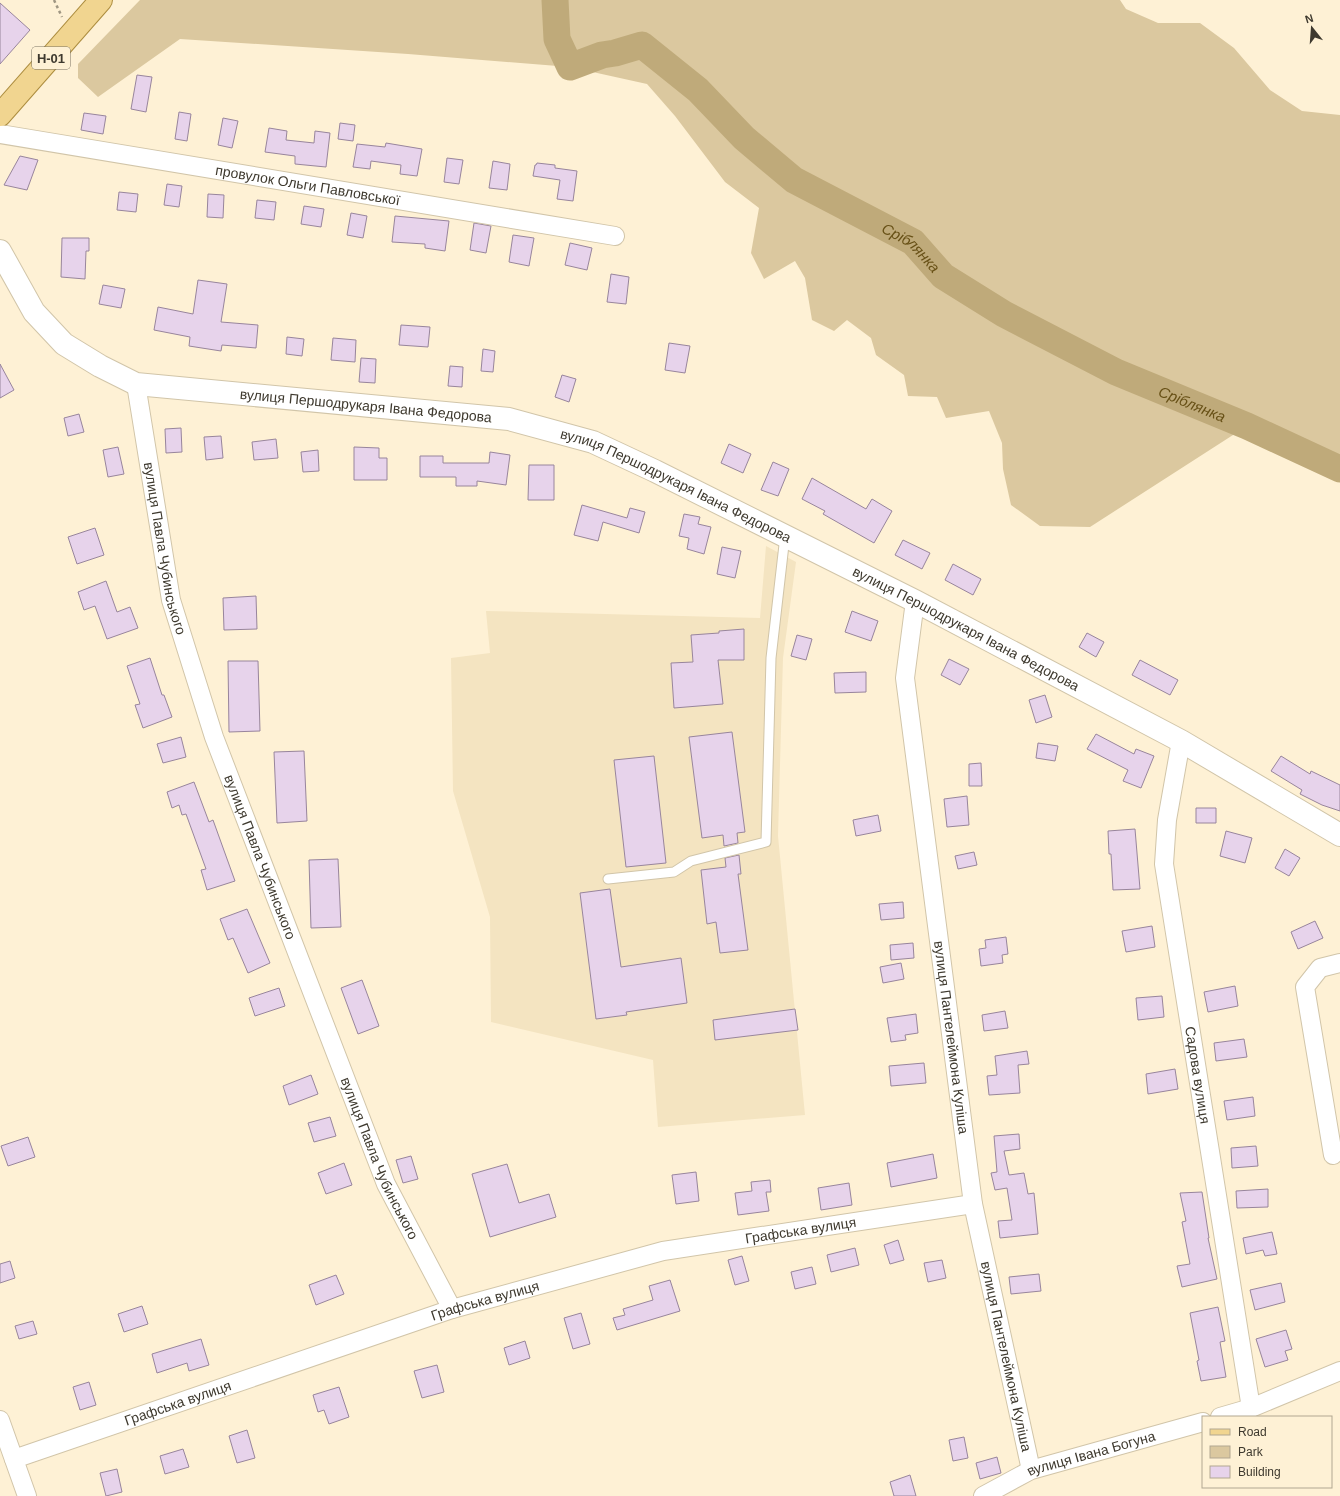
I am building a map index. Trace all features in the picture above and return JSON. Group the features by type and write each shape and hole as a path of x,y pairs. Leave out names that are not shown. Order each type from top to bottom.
{"main road":[{"name":"Н-01","path":"0,115 101,0"}],"street":[{"name":"провулок Ольги Павловської","path":"0,134 615,236"},
{"name":"вулиця Першодрукаря Івана Федорова","path":"0,251 34,312 64,344 100,366 136,384 509,419 593,442 655,471 915,601 1181,740 1340,836"},
{"name":"вулиця Павла Чубинського","path":"136,384 170,600 214,737 386,1184 452,1309"},
{"name":"вулиця Пантелеймона Куліша","path":"915,601 905,678 972,1204 1031,1470"},
{"name":"Садова вулиця","path":"1181,740 1168,820 1164,864 1251,1408"},
{"path":"1333,1155 1305,987 1320,968 1340,963"},
{"name":"Графська вулиця","path":"14,1459 452,1309 663,1251 972,1204"},
{"path":"1223,1416 1251,1408 1340,1371"},
{"path":"0,1420 27,1496"},
{"name":"вулиця Івана Богуна","path":"983,1496 1031,1470 1202,1422"}],"lane":[{"path":"608,879 674,872 691,861 766,842 771,658 785,536"}],"shaded area":[{"path":"766,546 796,562 783,658 778,836 805,1115 658,1127 653,1060 491,1022 490,917 453,791 451,658 490,653 486,611 760,618"}],"green space":[{"path":"140,0 1120,0 1126,9 1158,23 1200,23 1234,48 1270,90 1302,111 1340,115 1340,469 1247,426 1090,527 1040,526 1011,505 1003,469 1002,443 989,411 946,418 937,397 908,396 904,375 876,355 871,338 847,320 834,331 812,320 805,278 795,261 764,279 751,253 759,208 725,182 675,116 647,84 570,67 408,54 180,39 98,97 78,78 78,64"}],"building":[{"path":"0,3 30,30 0,64"},
{"path":"137,75 152,77 146,112 131,109"},
{"path":"179,112 191,114 187,141 175,139"},
{"path":"84,113 106,116 103,134 81,130"},
{"path":"223,118 238,121 232,148 218,145"},
{"path":"340,123 355,125 353,141 338,139"},
{"path":"269,128 287,131 286,140 314,143 315,131 330,133 326,167 295,164 295,156 265,152"},
{"path":"386,143 422,149 417,176 400,174 401,165 371,161 370,169 353,167 357,144 385,147"},
{"path":"20,156 38,160 27,190 4,185"},
{"path":"447,158 463,160 459,184 444,182"},
{"path":"493,161 510,164 507,190 489,188"},
{"path":"537,163 555,165 555,168 577,171 573,201 557,199 560,180 533,176 535,165"},
{"path":"167,184 182,186 179,207 164,205"},
{"path":"119,192 138,194 136,212 117,210"},
{"path":"208,194 224,195 223,218 207,217"},
{"path":"257,200 276,202 274,220 255,218"},
{"path":"304,206 324,209 321,227 301,224"},
{"path":"351,213 367,216 363,238 347,235"},
{"path":"395,216 449,221 445,251 425,248 425,244 392,242"},
{"path":"474,223 491,226 486,253 470,250"},
{"path":"513,235 534,238 529,266 509,262"},
{"path":"62,238 89,238 89,251 86,251 85,279 61,277"},
{"path":"570,243 592,248 587,270 565,265"},
{"path":"611,274 629,277 626,304 607,302"},
{"path":"198,280 227,284 221,322 258,325 256,348 222,345 221,351 189,346 190,337 154,330 158,307 193,314"},
{"path":"103,285 125,289 121,308 99,304"},
{"path":"401,325 430,327 428,347 399,345"},
{"path":"287,337 304,339 302,356 286,354"},
{"path":"333,338 356,340 355,362 331,360"},
{"path":"669,343 690,346 685,373 665,370"},
{"path":"483,349 495,351 493,372 481,371"},
{"path":"361,358 376,359 375,383 359,382"},
{"path":"0,364 14,390 0,398"},
{"path":"450,366 463,367 462,387 448,386"},
{"path":"562,375 576,379 569,402 555,397"},
{"path":"79,414 84,432 68,436 64,418"},
{"path":"181,428 182,452 166,453 165,429"},
{"path":"221,436 223,458 206,460 204,437"},
{"path":"276,439 278,458 254,460 252,442"},
{"path":"729,444 751,454 743,473 721,463"},
{"path":"118,447 124,474 108,477 103,450"},
{"path":"354,447 379,448 379,458 387,458 387,480 354,480"},
{"path":"318,450 319,471 303,472 301,452"},
{"path":"490,452 510,455 506,485 477,481 477,486 456,486 456,477 420,477 420,456 443,456 443,463 489,463"},
{"path":"773,462 789,469 778,496 761,490"},
{"path":"529,465 554,465 554,500 528,500"},
{"path":"812,478 866,509 872,499 892,511 874,543 823,514 825,511 802,499"},
{"path":"582,505 627,518 630,508 645,512 639,533 603,522 598,541 574,535"},
{"path":"684,514 700,517 698,524 711,527 704,554 687,549 689,538 679,536"},
{"path":"95,528 104,555 77,564 68,537"},
{"path":"903,540 930,553 922,569 895,555"},
{"path":"722,547 741,551 735,578 717,574"},
{"path":"953,564 981,579 973,595 945,580"},
{"path":"106,581 117,612 130,607 138,628 107,639 95,606 84,610 78,592"},
{"path":"256,596 257,629 224,630 223,598"},
{"path":"852,611 878,621 871,641 845,632"},
{"path":"744,629 744,660 718,660 723,704 674,708 671,663 693,662 691,635"},
{"path":"1087,633 1104,642 1096,657 1079,647"},
{"path":"797,635 812,639 806,660 791,656"},
{"path":"150,658 162,695 164,695 172,717 143,728 135,705 140,704 127,666"},
{"path":"949,659 969,669 960,685 941,675"},
{"path":"1140,660 1178,680 1170,695 1132,675"},
{"path":"228,661 258,661 260,731 229,732"},
{"path":"866,672 866,692 835,693 834,673"},
{"path":"1045,695 1052,717 1036,723 1029,700"},
{"path":"732,732 745,832 737,833 738,843 724,846 723,835 702,838 689,737"},
{"path":"1096,734 1134,754 1136,749 1154,756 1141,788 1123,781 1128,770 1087,749"},
{"path":"181,737 186,757 163,763 157,744"},
{"path":"1038,743 1058,746 1055,761 1036,758"},
{"path":"304,751 307,821 277,823 274,752"},
{"path":"654,756 666,863 626,867 614,760"},
{"path":"1281,756 1310,774 1311,771 1340,785 1340,811 1322,805 1300,794 1302,790 1271,771"},
{"path":"981,763 982,786 969,786 969,764"},
{"path":"194,782 209,822 213,820 235,881 207,890 201,870 206,869 186,814 182,815 179,805 172,808 167,792"},
{"path":"967,796 969,825 947,827 944,799"},
{"path":"1196,808 1216,808 1216,823 1196,823"},
{"path":"878,815 881,831 856,836 853,820"},
{"path":"1135,829 1140,889 1113,890 1108,831"},
{"path":"1226,831 1252,838 1245,863 1220,856"},
{"path":"1285,849 1300,858 1289,876 1275,868"},
{"path":"974,852 977,865 958,869 955,856"},
{"path":"739,855 741,874 738,874 748,950 720,953 716,922 707,924 701,870 726,867 725,858"},
{"path":"338,859 341,927 311,928 309,860"},
{"path":"610,889 621,967 681,958 687,1003 626,1012 627,1015 596,1019 580,893"},
{"path":"903,902 904,918 881,920 879,904"},
{"path":"247,909 270,963 248,973 233,938 228,940 220,919"},
{"path":"1315,921 1323,938 1298,949 1291,932"},
{"path":"1152,926 1155,947 1126,952 1122,931"},
{"path":"1006,937 1008,954 1002,955 1003,963 981,966 979,949 986,948 985,940"},
{"path":"913,943 914,958 891,960 890,945"},
{"path":"901,963 904,979 883,983 880,967"},
{"path":"362,980 379,1026 358,1034 341,988"},
{"path":"1235,986 1238,1006 1208,1012 1204,992"},
{"path":"279,988 285,1006 255,1016 249,998"},
{"path":"1162,996 1164,1017 1138,1020 1136,998"},
{"path":"795,1009 798,1030 715,1040 713,1020"},
{"path":"1005,1011 1008,1028 984,1031 982,1015"},
{"path":"916,1014 918,1033 905,1035 906,1040 891,1042 887,1018"},
{"path":"1244,1039 1247,1057 1216,1061 1214,1043"},
{"path":"1027,1051 1029,1064 1018,1065 1020,1093 989,1095 987,1076 997,1075 995,1056"},
{"path":"924,1063 926,1083 891,1086 889,1066"},
{"path":"1175,1069 1178,1089 1148,1094 1146,1074"},
{"path":"311,1075 318,1094 289,1105 283,1086"},
{"path":"1253,1097 1255,1116 1227,1120 1224,1101"},
{"path":"330,1117 336,1136 314,1142 308,1123"},
{"path":"1019,1134 1020,1149 1004,1151 1009,1175 1024,1173 1028,1194 1034,1193 1038,1234 1000,1238 998,1221 1012,1220 1007,1188 995,1190 991,1173 997,1172 994,1136"},
{"path":"28,1137 35,1157 8,1166 1,1146"},
{"path":"1256,1146 1258,1166 1232,1168 1231,1148"},
{"path":"933,1154 937,1178 891,1187 887,1163"},
{"path":"411,1156 418,1179 403,1183 396,1160"},
{"path":"344,1163 352,1185 326,1194 318,1173"},
{"path":"507,1164 519,1203 549,1194 556,1217 490,1237 472,1174"},
{"path":"696,1172 699,1201 676,1204 672,1175"},
{"path":"770,1180 771,1192 766,1192 769,1211 738,1215 735,1193 752,1191 751,1182"},
{"path":"849,1183 852,1205 821,1210 818,1188"},
{"path":"1268,1189 1268,1207 1237,1208 1236,1191"},
{"path":"1202,1192 1208,1238 1217,1279 1182,1287 1177,1266 1190,1264 1182,1222 1186,1221 1180,1193"},
{"path":"1272,1232 1277,1254 1265,1256 1263,1250 1246,1254 1243,1238"},
{"path":"898,1240 904,1260 890,1264 884,1245"},
{"path":"855,1248 859,1265 831,1272 827,1255"},
{"path":"742,1256 749,1281 735,1285 728,1260"},
{"path":"942,1260 946,1278 928,1282 924,1263"},
{"path":"10,1261 15,1278 0,1283 0,1264"},
{"path":"812,1267 816,1284 795,1289 791,1272"},
{"path":"1039,1274 1041,1291 1011,1294 1009,1277"},
{"path":"336,1275 344,1294 316,1305 309,1285"},
{"path":"670,1280 680,1311 617,1330 613,1318 625,1315 623,1309 653,1300 649,1286"},
{"path":"1281,1283 1285,1302 1255,1310 1250,1290"},
{"path":"142,1306 148,1324 124,1332 118,1314"},
{"path":"1218,1307 1225,1341 1220,1342 1226,1377 1201,1381 1197,1361 1199,1360 1190,1313"},
{"path":"581,1313 590,1344 573,1349 564,1318"},
{"path":"33,1321 37,1334 19,1339 15,1326"},
{"path":"1286,1330 1292,1349 1285,1351 1288,1360 1265,1367 1256,1339"},
{"path":"201,1339 209,1365 189,1371 187,1363 157,1373 152,1354"},
{"path":"525,1341 530,1358 509,1365 504,1348"},
{"path":"437,1365 444,1392 422,1398 414,1371"},
{"path":"89,1382 96,1405 80,1410 73,1387"},
{"path":"339,1387 349,1417 329,1424 324,1410 318,1412 313,1395"},
{"path":"247,1430 255,1458 237,1463 229,1436"},
{"path":"964,1437 968,1458 953,1461 949,1440"},
{"path":"183,1449 189,1467 165,1474 160,1456"},
{"path":"997,1457 1001,1473 980,1479 976,1463"},
{"path":"117,1469 122,1492 106,1496 100,1473"},
{"path":"910,1475 916,1496 894,1496 890,1482"}],"waterway":[{"name":"Сріблянка","path":"555,0 557,39 570,67 602,55 615,53 642,45 698,90 744,138 794,180 913,242 943,276 1004,314 1116,372 1247,426 1340,469"}]}
